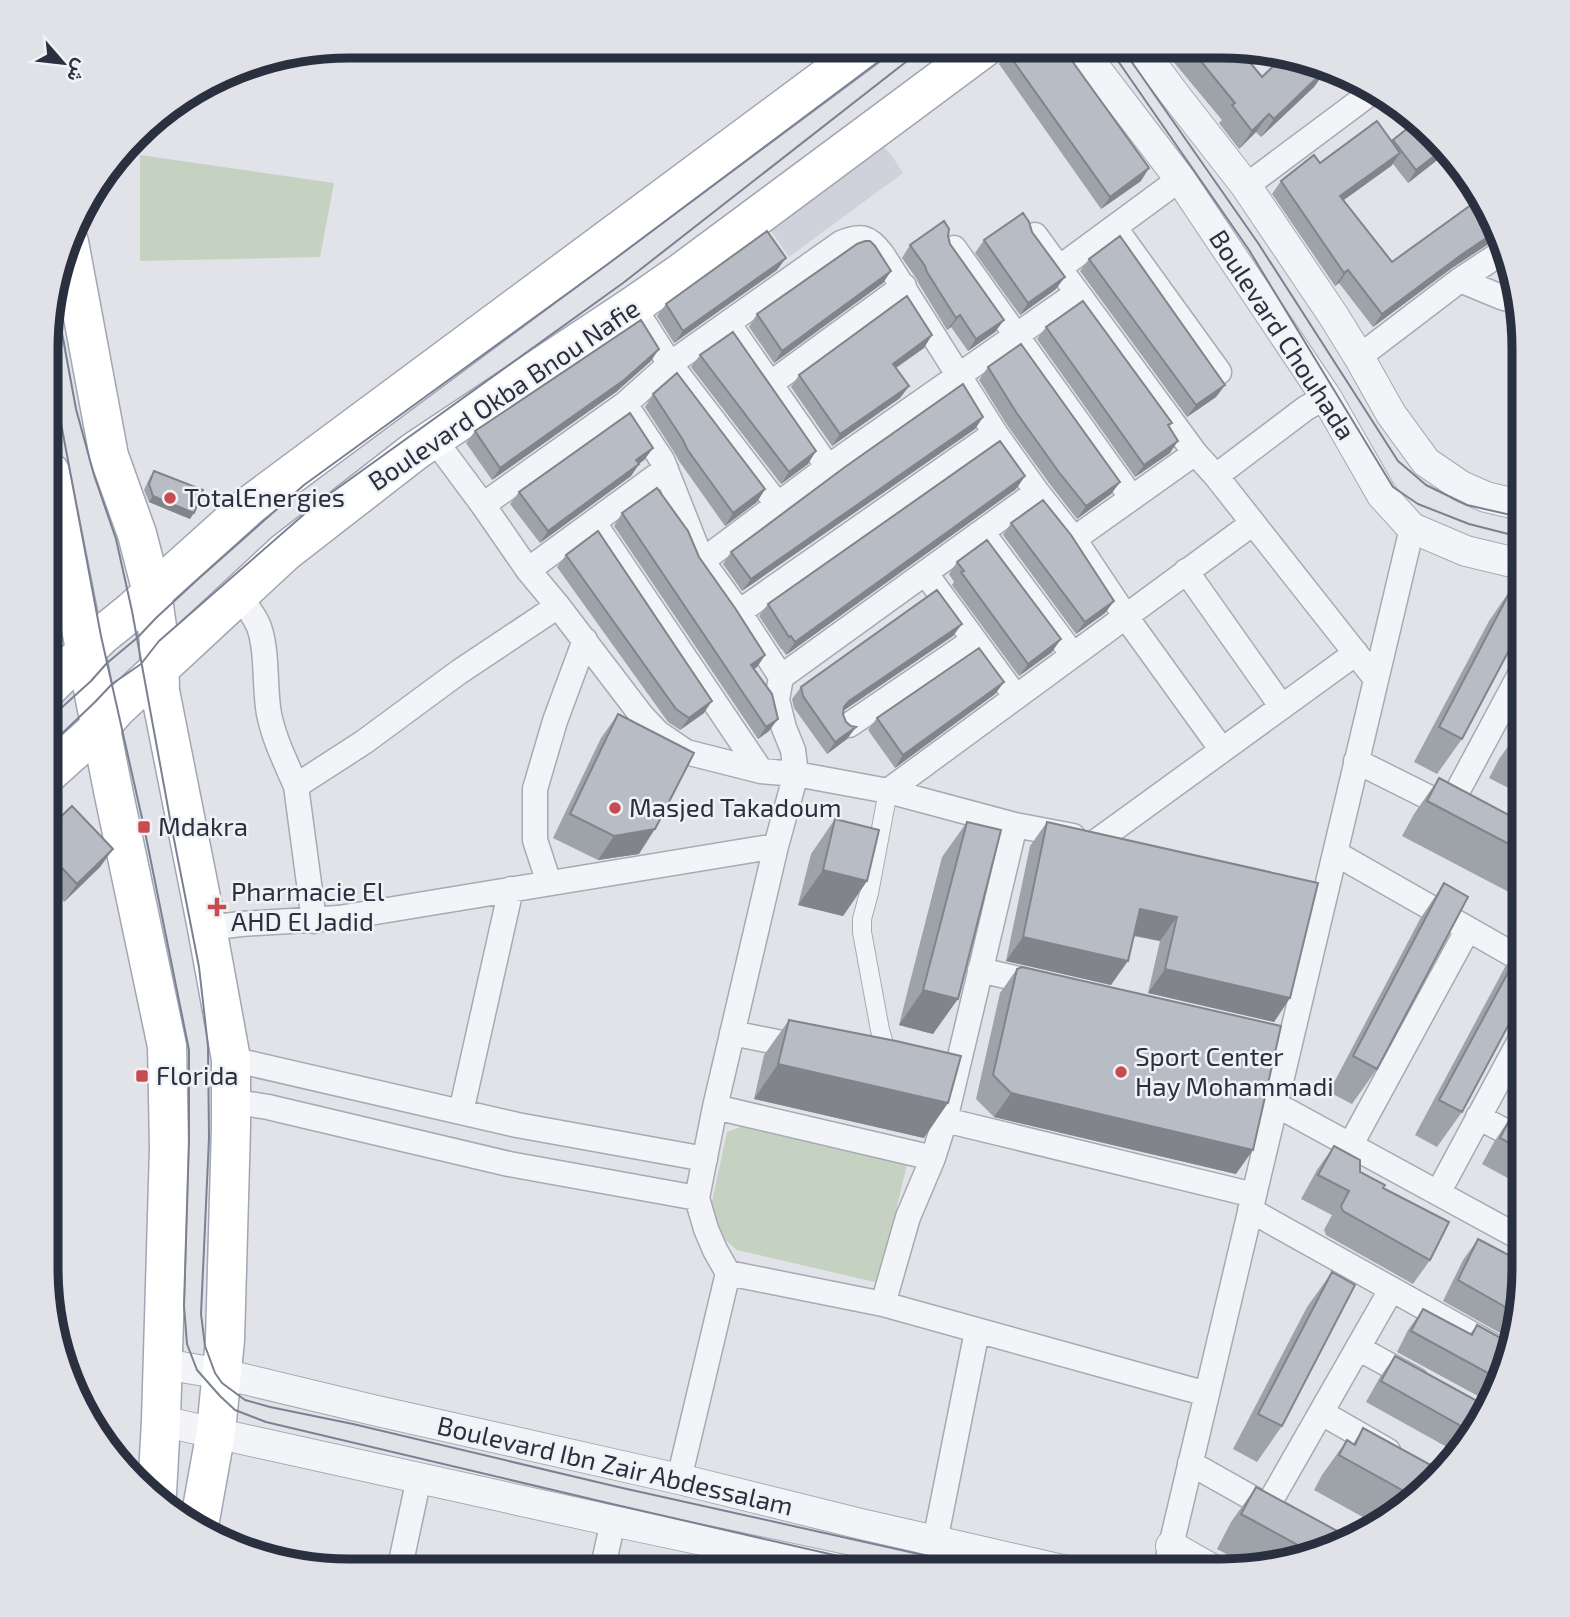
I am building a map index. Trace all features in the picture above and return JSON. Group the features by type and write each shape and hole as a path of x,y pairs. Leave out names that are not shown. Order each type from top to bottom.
{"main road":[{"path":"58,678 101,636 250,505 852,58"},
{"name":"Boulevard Okba Bnou Nafie","path":"58,766 285,552 404,459 633,306 970,58"},
{"path":"72,258 109,456 137,534 152,592 159,641 160,691 231,1059 223,1374 200,1518"},
{"path":"58,513 166,1046 169,1148 157,1487"},
{"path":"58,774 92,777 114,795"}],"street":[{"name":"Boulevard Chouhada","path":"1088,58 1180,179 1326,397 1382,495 1412,528 1466,551 1512,562"},
{"name":"Boulevard Chouhada","path":"1147,58 1246,186 1359,357 1391,414 1426,462 1461,486 1486,497 1512,503"},
{"path":"1246,186 1366,96"},
{"path":"1059,268 1180,179"},
{"path":"1115,228 1219,372"},
{"path":"1035,235 1195,453 1376,679"},
{"path":"482,505 625,404 670,364 841,243 852,238 862,238 874,243 904,286 995,433 1074,539 1126,617 1222,750"},
{"path":"954,248 1132,498"},
{"path":"1359,357 1497,255"},
{"path":"1460,280 1508,299"},
{"path":"770,384 904,286"},
{"path":"702,561 828,467 1077,293"},
{"path":"633,306 670,364 778,505"},
{"path":"728,323 828,467"},
{"path":"1216,476 1306,408 1326,397"},
{"path":"625,404 662,460 702,561 781,677 778,700 784,728 793,750 796,774 776,846 715,1107 697,1198 715,1250 728,1273 679,1479"},
{"path":"739,612 995,433"},
{"path":"434,439 528,570 642,716 658,733 686,751 761,771 796,774 888,792 1015,825 1124,847"},
{"path":"1074,539 1195,453"},
{"path":"528,570 666,469"},
{"path":"781,677 1037,492"},
{"path":"594,523 761,771"},
{"path":"890,1065 880,1030 862,932 862,919 888,792 1253,523"},
{"path":"1168,1558 1412,528"},
{"path":"982,532 1073,655"},
{"path":"1186,571 1282,707"},
{"path":"926,574 1016,697"},
{"path":"238,594 259,626 270,719 296,786 314,920"},
{"path":"296,786 365,742 459,672 558,606"},
{"path":"549,883 535,840 535,789 555,721 585,640"},
{"path":"849,725 974,640"},
{"path":"1097,841 1356,653"},
{"path":"1449,807 1512,715"},
{"path":"1356,761 1481,824"},
{"path":"883,1304 908,1217 933,1158 945,1120 1015,825"},
{"path":"207,928 339,918 776,846"},
{"path":"1335,853 1512,954"},
{"path":"1299,886 1326,892"},
{"path":"461,1112 511,889"},
{"path":"1350,1146 1468,929"},
{"path":"980,970 1061,989"},
{"path":"733,1033 824,1051"},
{"path":"1263,1035 1290,1041"},
{"path":"1438,1193 1512,1055"},
{"path":"231,1059 461,1112 705,1158"},
{"path":"864,1059 955,1078"},
{"path":"231,1101 268,1107 528,1168 697,1198"},
{"path":"1275,1104 1512,1233"},
{"path":"715,1107 933,1158"},
{"path":"1478,1118 1512,1135"},
{"path":"945,1120 1252,1203 1391,1290 1500,1350"},
{"path":"528,1168 538,1128"},
{"path":"728,1273 883,1304 1207,1394"},
{"path":"1267,1507 1391,1290"},
{"path":"935,1541 977,1331"},
{"path":"1358,1348 1439,1392"},
{"name":"Boulevard Ibn Zair Abdessalam","path":"163,1364 223,1374 1014,1559"},
{"path":"1322,1413 1410,1463"},
{"name":"Boulevard Ibn Zair Abdessalam","path":"161,1421 792,1559"},
{"path":"1190,1463 1326,1540"},
{"path":"402,1559 419,1478"},
{"path":"605,1559 613,1521"}],"shaded area":[{"path":"879,141 903,173 789,257 766,224"}],"green space":[{"path":"140,155 334,183 320,257 140,261"},
{"path":"751,1123 908,1160 879,1283 737,1250 707,1224 727,1132"}],"building":[{"path":"1011,58 1070,58 1149,168 1110,197"},
{"path":"1198,58 1247,59 1262,77 1277,63 1320,75 1274,119 1269,114 1252,131 1232,105 1235,103"},
{"path":"1377,121 1400,153 1340,196 1392,262 1473,203 1489,236 1382,314 1348,270 1344,273 1281,181 1314,155 1320,163"},
{"path":"1409,127 1437,154 1416,170 1393,140"},
{"path":"1023,213 1032,232 1065,277 1028,303 984,240"},
{"path":"944,221 949,229 950,244 1004,320 976,339 960,315 956,318 910,245"},
{"path":"767,231 786,258 683,331 666,304"},
{"path":"1120,236 1225,385 1196,405 1089,259"},
{"path":"865,241 870,241 875,246 891,271 782,351 757,314"},
{"path":"907,296 932,335 893,364 909,386 840,434 799,375"},
{"path":"1083,301 1172,423 1168,425 1178,441 1144,465 1046,327"},
{"path":"641,320 659,349 624,380 500,468 475,431"},
{"path":"733,332 816,451 789,472 700,355"},
{"path":"1021,344 1120,482 1086,506 1016,412 988,367"},
{"path":"677,373 765,489 733,513 687,449 653,394"},
{"path":"963,384 983,417 751,579 731,552"},
{"path":"630,413 653,448 636,460 639,464 548,531 519,492"},
{"path":"1000,441 1025,476 795,642 789,637 768,604"},
{"name":"TotalEnergies","path":"154,471 203,490 194,513 153,496 149,484"},
{"path":"657,488 688,531 699,557 765,655 751,665 772,694 778,719 766,727 622,513"},
{"path":"1043,500 1071,535 1114,601 1085,622 1011,523"},
{"path":"598,531 712,701 689,718 676,709 566,555"},
{"path":"987,540 1061,639 1028,664 961,572 964,571 957,562"},
{"path":"1512,588 1512,645 1462,739 1439,727"},
{"path":"937,590 962,624 849,701 843,714 846,722 856,727 835,742 803,696 801,687"},
{"path":"979,648 1004,682 903,755 877,718"},
{"name":"Masjed Takadoum","path":"618,714 694,753 655,829 614,836 570,814"},
{"path":"1439,778 1512,817 1512,846 1427,801"},
{"path":"72,806 113,849 77,884 63,869 58,874 58,819"},
{"path":"835,819 879,830 867,881 823,870"},
{"path":"967,822 1001,830 958,999 923,990"},
{"path":"1047,822 1318,883 1290,998 1165,969 1177,917 1140,909 1128,961 1023,937"},
{"path":"1444,883 1468,897 1377,1069 1353,1056"},
{"path":"1512,965 1512,1018 1462,1112 1439,1100"},
{"name":"Sport Center Hay Mohammadi","path":"1022,967 1281,1026 1253,1150 1011,1093 993,1075 1017,969"},
{"path":"789,1020 961,1056 948,1103 778,1064"},
{"path":"1512,1115 1512,1144 1500,1138"},
{"path":"1334,1146 1360,1160 1360,1172 1385,1185 1383,1188 1449,1222 1430,1260 1343,1211 1341,1206 1349,1191 1318,1175"},
{"path":"1478,1239 1512,1257 1509,1309 1458,1280"},
{"path":"1332,1272 1355,1285 1282,1426 1258,1414"},
{"path":"1423,1309 1472,1335 1477,1325 1503,1339 1492,1375 1411,1331"},
{"path":"1395,1356 1479,1402 1464,1428 1381,1381"},
{"path":"1363,1428 1434,1467 1406,1492 1339,1455 1347,1440 1355,1445"},
{"path":"1256,1487 1341,1533 1302,1547 1241,1514"}],"tram line":[{"path":"58,711 197,580 304,485 608,264 883,58"},
{"path":"58,737 112,684 141,664 159,641 317,503 623,283 911,58"},
{"path":"1116,58 1249,250 1393,487 1418,504 1469,524 1512,535"},
{"path":"1129,58 1258,243 1398,461 1426,485 1467,505 1512,515"},
{"path":"59,318 76,409 94,475 116,539 132,611 199,967 208,1046 209,1138 201,1314 205,1346 215,1373 222,1383 245,1400 270,1407 941,1559"},
{"path":"58,407 101,636 144,827 189,1050 184,1306 187,1344 197,1370 235,1410 266,1422 852,1559"}],"place":[{"name":"TotalEnergies","path":"170,498"},
{"name":"Masjed Takadoum","path":"615,808"},
{"name":"Mdakra","path":"144,827"},
{"name":"Pharmacie El AHD El Jadid","path":"217,907"},
{"name":"Sport Center Hay Mohammadi","path":"1121,1072"},
{"name":"Florida","path":"142,1076"}]}
